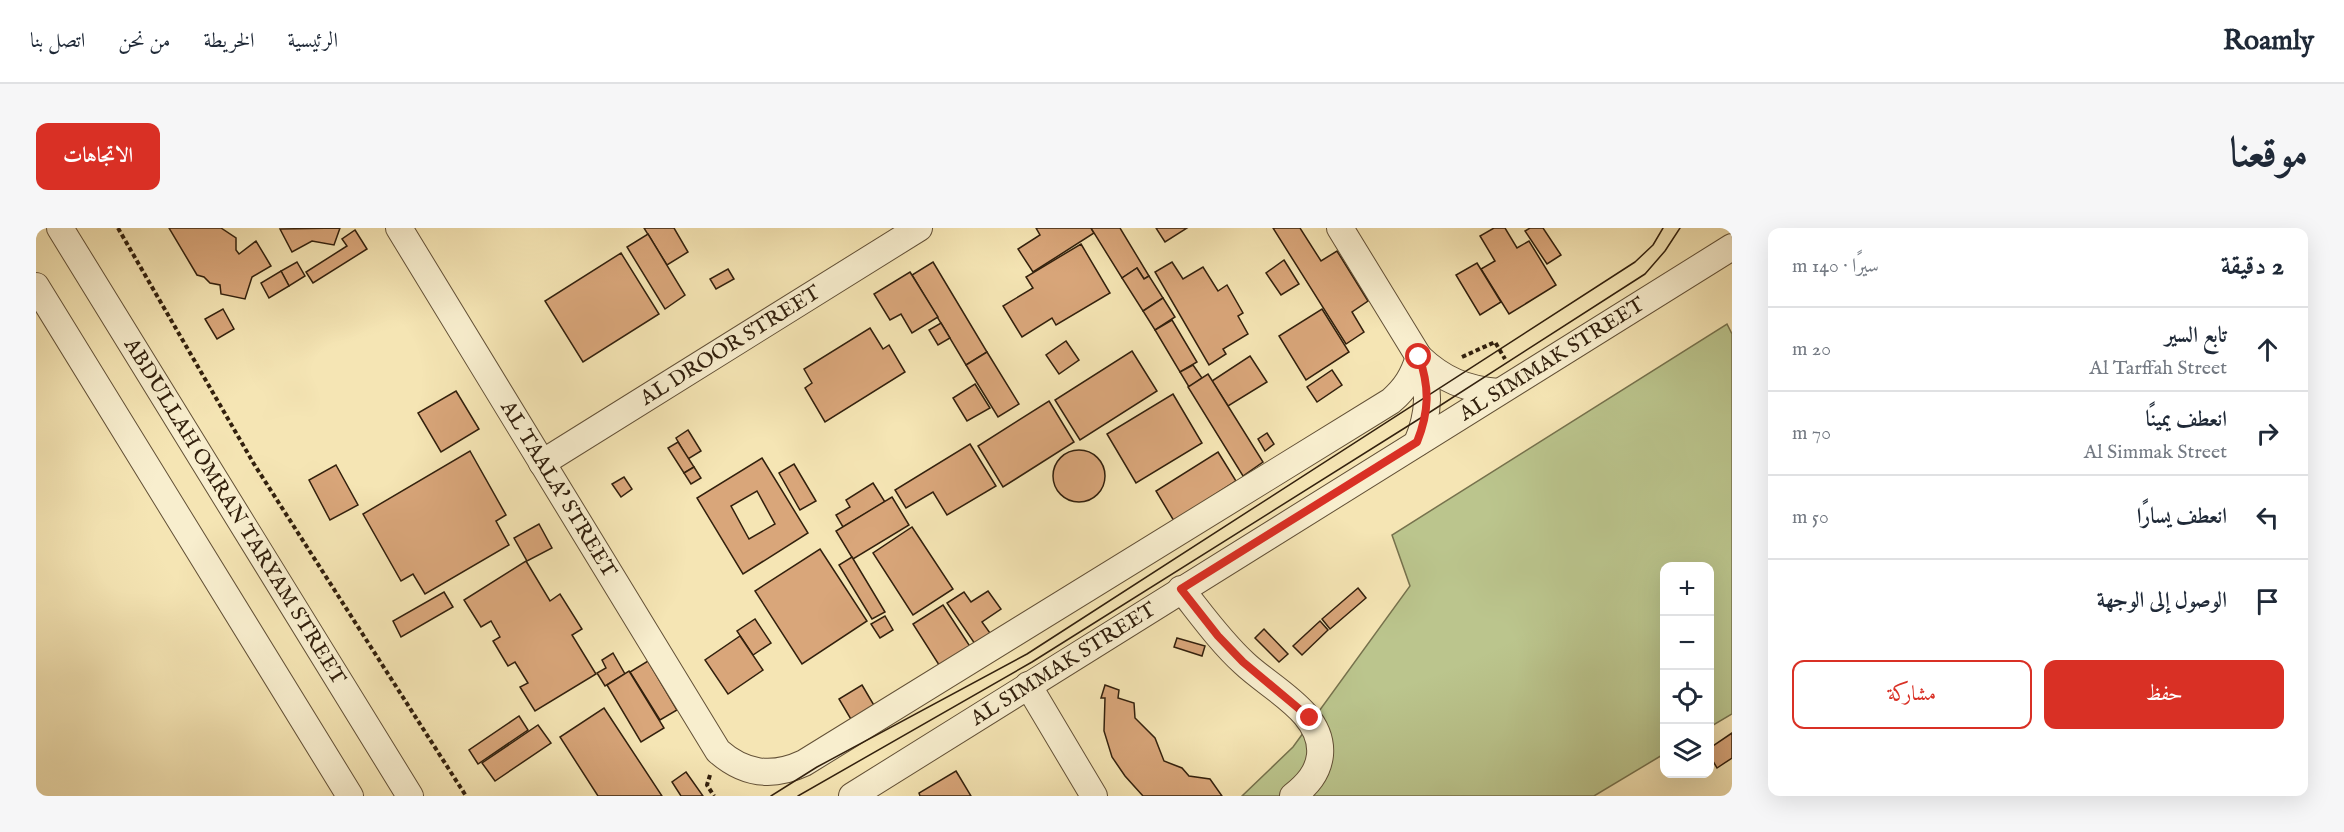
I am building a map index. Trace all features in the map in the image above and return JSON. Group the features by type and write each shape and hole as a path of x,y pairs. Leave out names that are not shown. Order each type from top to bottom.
{"street":[{"name":"AL TAALA' STREET","path":"399,228 718,751 737,765 759,773 783,771 804,763 1391,401 1414,375 1419,357"},
{"name":"AL DROOR STREET","path":"542,463 919,228"},
{"path":"1340,228 1419,357 1428,394 1427,414 1417,442"},
{"name":"ABDULLAH OMRAN TARYAM STREET","path":"68,234 410,796"},
{"name":"AL SIMMAK STREET","path":"852,796 879,789 1028,685 1732,247"},
{"path":"36,286 350,796"},
{"path":"1419,357 1433,371 1458,385 1508,386"},
{"path":"1181,589 1218,636 1243,662 1310,718 1318,732 1321,747 1319,763 1313,777 1293,796"},
{"path":"1028,685 1094,796"}],"path":[{"path":"118,228 254,464 466,796"},
{"path":"1458,359 1495,342 1508,386"}],"green space":[{"path":"1727,324 1732,334 1732,714 1714,725 1714,562 1660,562 1660,756 1594,796 1242,796 1293,747 1410,586 1392,535"}],"building":[{"path":"169,228 221,228 236,238 236,250 239,254 256,241 271,266 252,277 245,299 221,294 220,285 210,283 204,277 197,275"},
{"path":"340,228 334,245 312,241 292,252 280,229"},
{"path":"644,228 674,228 688,252 667,265"},
{"path":"1036,228 1091,228 1094,233 1033,272 1018,249 1040,235"},
{"path":"1091,228 1120,228 1149,276 1144,279 1137,268 1122,278"},
{"path":"1156,228 1187,228 1165,242"},
{"path":"1273,228 1300,228 1321,261 1337,251 1368,301 1352,312 1364,332 1346,344"},
{"path":"1494,228 1505,228 1517,248 1529,241 1556,285 1509,314 1481,269 1495,261 1480,236"},
{"path":"1530,228 1543,228 1561,255 1547,264 1525,231"},
{"path":"355,230 367,249 313,283 306,272 347,246 342,239"},
{"path":"648,234 685,295 665,309 627,247"},
{"path":"1081,244 1110,293 1056,325 1052,318 1022,337 1003,306 1033,288 1026,277"},
{"path":"621,253 659,314 583,362 545,301"},
{"path":"1284,260 1299,284 1281,295 1266,273"},
{"path":"297,262 305,276 289,286 281,271"},
{"path":"933,262 987,352 966,365 912,275"},
{"path":"1172,262 1183,279 1203,267 1218,291 1227,285 1243,313 1238,316 1248,334 1223,349 1226,354 1209,365 1155,272"},
{"path":"1477,263 1501,302 1480,315 1456,275"},
{"path":"1137,268 1144,279 1149,276 1163,298 1143,311 1122,278"},
{"path":"728,269 734,279 716,289 710,279"},
{"path":"281,271 289,286 269,298 261,283"},
{"path":"910,272 938,317 912,333 901,314 890,320 874,294"},
{"path":"1163,298 1175,317 1155,330 1143,311"},
{"path":"223,309 234,329 217,339 205,319"},
{"path":"1322,309 1349,352 1306,380 1279,336"},
{"path":"1172,320 1197,362 1180,372 1155,330"},
{"path":"941,323 950,338 938,345 929,330"},
{"path":"870,328 883,349 889,345 905,372 825,422 805,388 812,383 804,369"},
{"path":"1066,341 1079,360 1059,374 1046,355"},
{"path":"1132,351 1157,391 1080,440 1055,400"},
{"path":"987,352 1019,404 998,417 966,365"},
{"path":"1250,356 1267,382 1228,406 1212,381"},
{"path":"1193,365 1202,378 1189,387 1180,372"},
{"path":"1332,370 1342,385 1317,402 1307,387"},
{"path":"1208,374 1263,462 1243,476 1188,387"},
{"path":"975,384 990,408 967,421 953,398"},
{"path":"456,391 479,429 441,452 418,413"},
{"path":"1173,394 1202,443 1136,483 1107,434"},
{"path":"1049,401 1074,442 1003,487 978,446"},
{"path":"688,430 701,451 688,459 676,438"},
{"path":"1267,433 1274,444 1265,451 1258,439"},
{"path":"678,442 694,467 684,473 668,448"},
{"path":"970,444 996,486 947,515 933,492 906,508 895,490"},
{"path":"1074,450 1084,450 1094,454 1101,461 1105,476 1101,491 1094,498 1084,502 1074,502 1064,498 1057,491 1053,481 1053,471 1057,461 1064,454"},
{"path":"470,451 506,515 496,521 509,545 425,594 413,574 401,581 363,514"},
{"path":"1218,452 1236,481 1174,521 1156,491"},
{"path":"762,458 808,533 743,574 697,498","holes":["757,491 775,524 749,539 731,506"]},
{"path":"794,464 816,501 800,510 779,473"},
{"path":"336,465 358,505 330,520 309,480"},
{"path":"694,467 701,478 691,484 684,473"},
{"path":"624,477 632,489 621,497 612,484"},
{"path":"873,483 885,502 843,527 836,515 850,507 846,500"},
{"path":"892,497 909,525 853,559 836,531"},
{"path":"539,524 552,548 527,561 514,538"},
{"path":"912,527 953,589 913,615 873,553"},
{"path":"820,549 867,621 802,664 755,591"},
{"path":"852,557 885,612 872,619 839,565"},
{"path":"526,561 550,601 560,594 582,629 572,635 596,674 535,711 520,687 528,683 515,662 508,666 493,641 500,637 491,621 481,627 464,600"},
{"path":"1358,588 1366,598 1330,629 1322,619"},
{"path":"988,591 1001,609 982,622 990,633 975,644 947,603 964,592 971,602"},
{"path":"444,592 453,607 401,637 393,621"},
{"path":"943,605 971,648 941,668 913,624"},
{"path":"885,616 893,630 880,638 871,624"},
{"path":"755,619 771,643 753,655 737,631"},
{"path":"1320,621 1328,630 1302,655 1293,646"},
{"path":"1264,629 1288,654 1279,662 1255,638"},
{"path":"740,636 763,670 728,694 705,660"},
{"path":"1177,638 1205,646 1202,656 1174,647"},
{"path":"613,653 625,674 605,686 597,673 606,668 602,660"},
{"path":"648,661 677,710 660,720 630,672"},
{"path":"629,671 664,728 641,742 607,685"},
{"path":"862,685 875,707 852,721 839,699"},
{"path":"1105,685 1119,690 1118,698 1134,703 1135,718 1155,738 1164,761 1182,768 1189,776 1210,779 1222,796 1143,796 1112,757 1104,731 1105,698 1101,698"},
{"path":"604,708 662,796 598,796 560,737"},
{"path":"519,716 528,730 478,764 469,750"},
{"path":"538,725 551,743 495,781 482,763"},
{"path":"1732,733 1732,758 1717,768 1714,763 1714,745"},
{"path":"956,771 971,796 920,796 919,793"},
{"path":"686,772 703,796 681,796 672,782"}],"tram line":[{"path":"771,796 817,767 1027,654 1635,262 1653,245 1663,228"},
{"path":"798,796 1032,662 1645,274 1665,251 1680,228"}],"route":[{"path":"1310,718 1243,662 1218,636 1181,589 1417,442 1427,414 1428,394 1419,357"}]}
